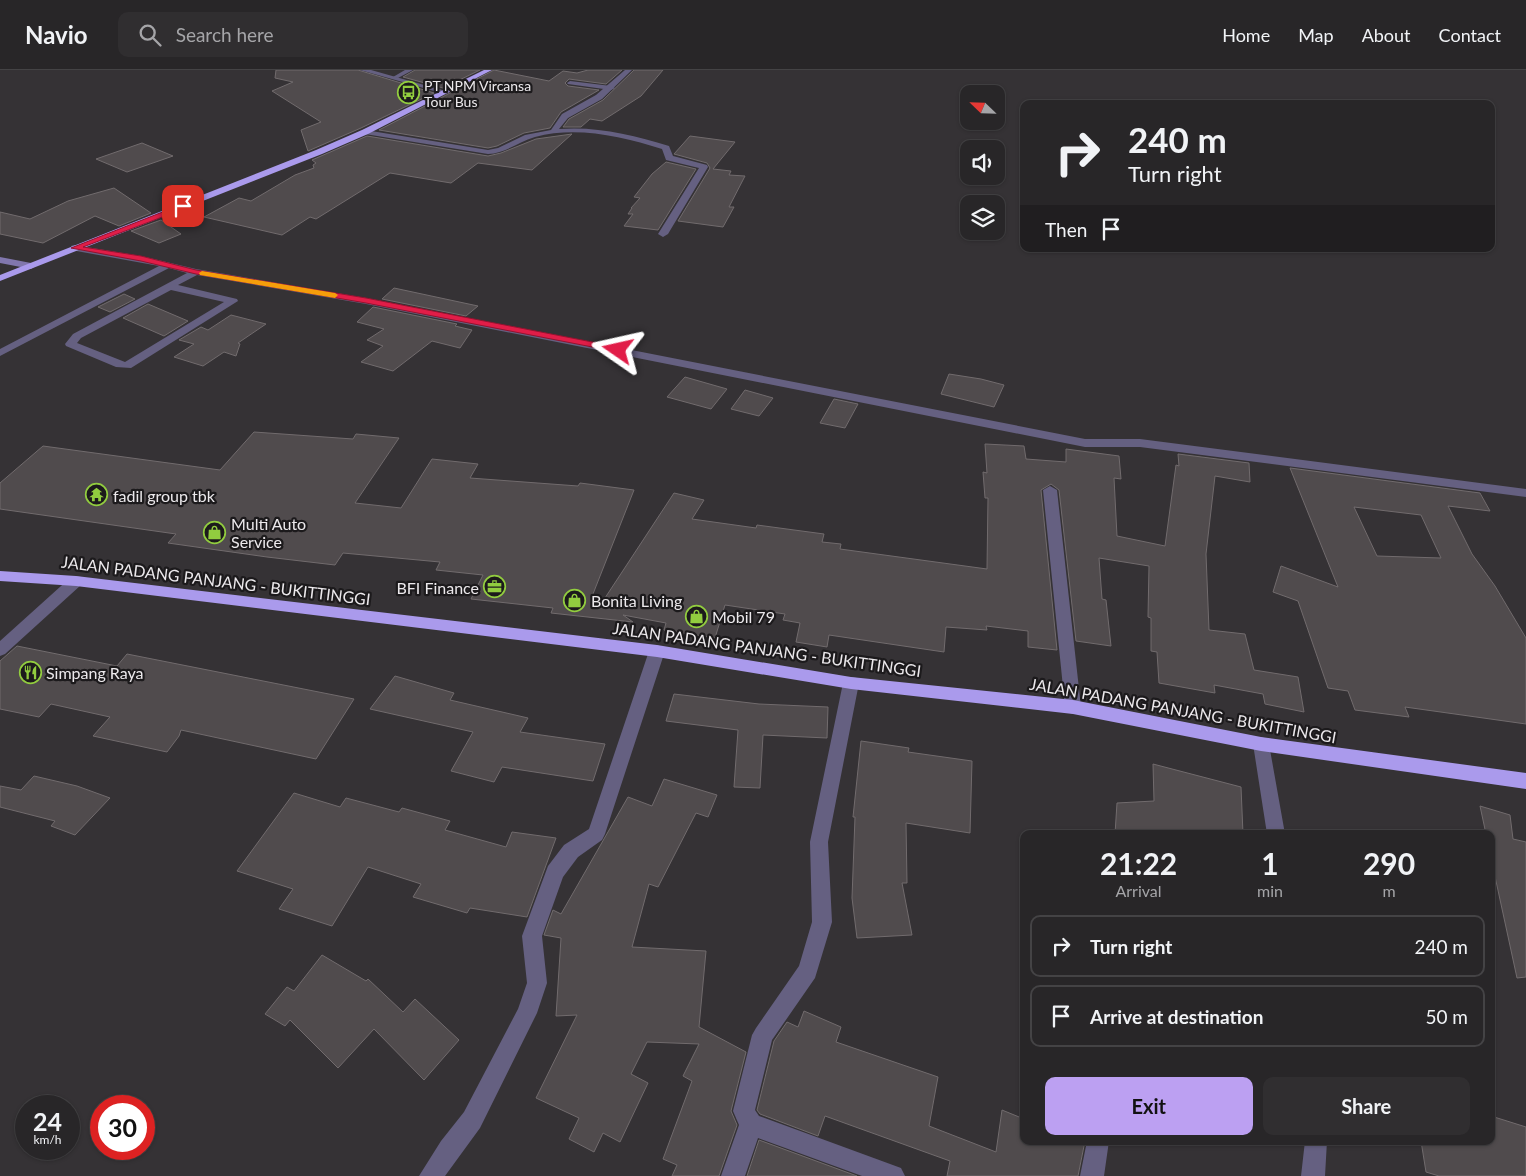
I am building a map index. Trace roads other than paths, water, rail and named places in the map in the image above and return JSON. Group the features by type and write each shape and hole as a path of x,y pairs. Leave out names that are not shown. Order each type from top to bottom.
{"highway":[{"path":"0,278 220,193 365,132 489,70"},
{"name":"JALAN PADANG PANJANG - BUKITTINGGI","path":"0,576 76,581 656,652 851,683 1073,707 1261,744 1526,781"}],"street":[{"path":"363,70 396,77 445,92"},
{"path":"396,77 410,70"},
{"path":"552,133 565,116 600,98 629,70"},
{"path":"570,84 611,88"},
{"path":"365,132 488,152 505,150 527,137 580,131 607,132 632,137 666,148 669,158 674,161 704,167 663,234"},
{"path":"74,248 141,258 166,266 196,272 366,301 1085,444 1140,443 1526,493"},
{"path":"0,260 31,266"},
{"path":"0,354 166,266"},
{"path":"172,287 233,301 127,366 120,365 70,344 76,336 172,287 196,272"},
{"path":"1050,490 1073,707"},
{"path":"0,650 76,581"},
{"path":"431,1176 448,1149 472,1120 527,1013 537,983 532,936 555,872 571,851 596,834 656,652"},
{"path":"851,683 819,842 822,922 808,971 763,1035 744,1111 751,1124 893,1176"},
{"path":"1261,744 1275,830"},
{"path":"733,1176 751,1124"},
{"path":"1092,1176 1097,1145"},
{"path":"1314,1176 1316,1145"}],"place":[{"name":"PT NPM Vircansa Tour Bus","path":"408,93"},
{"name":"fadil group tbk","path":"97,495"},
{"name":"Multi Auto Service","path":"215,532"},
{"name":"BFI Finance","path":"495,587"},
{"name":"Bonita Living","path":"575,600"},
{"name":"Mobil 79","path":"696,616"},
{"name":"Simpang Raya","path":"30,672"}]}
